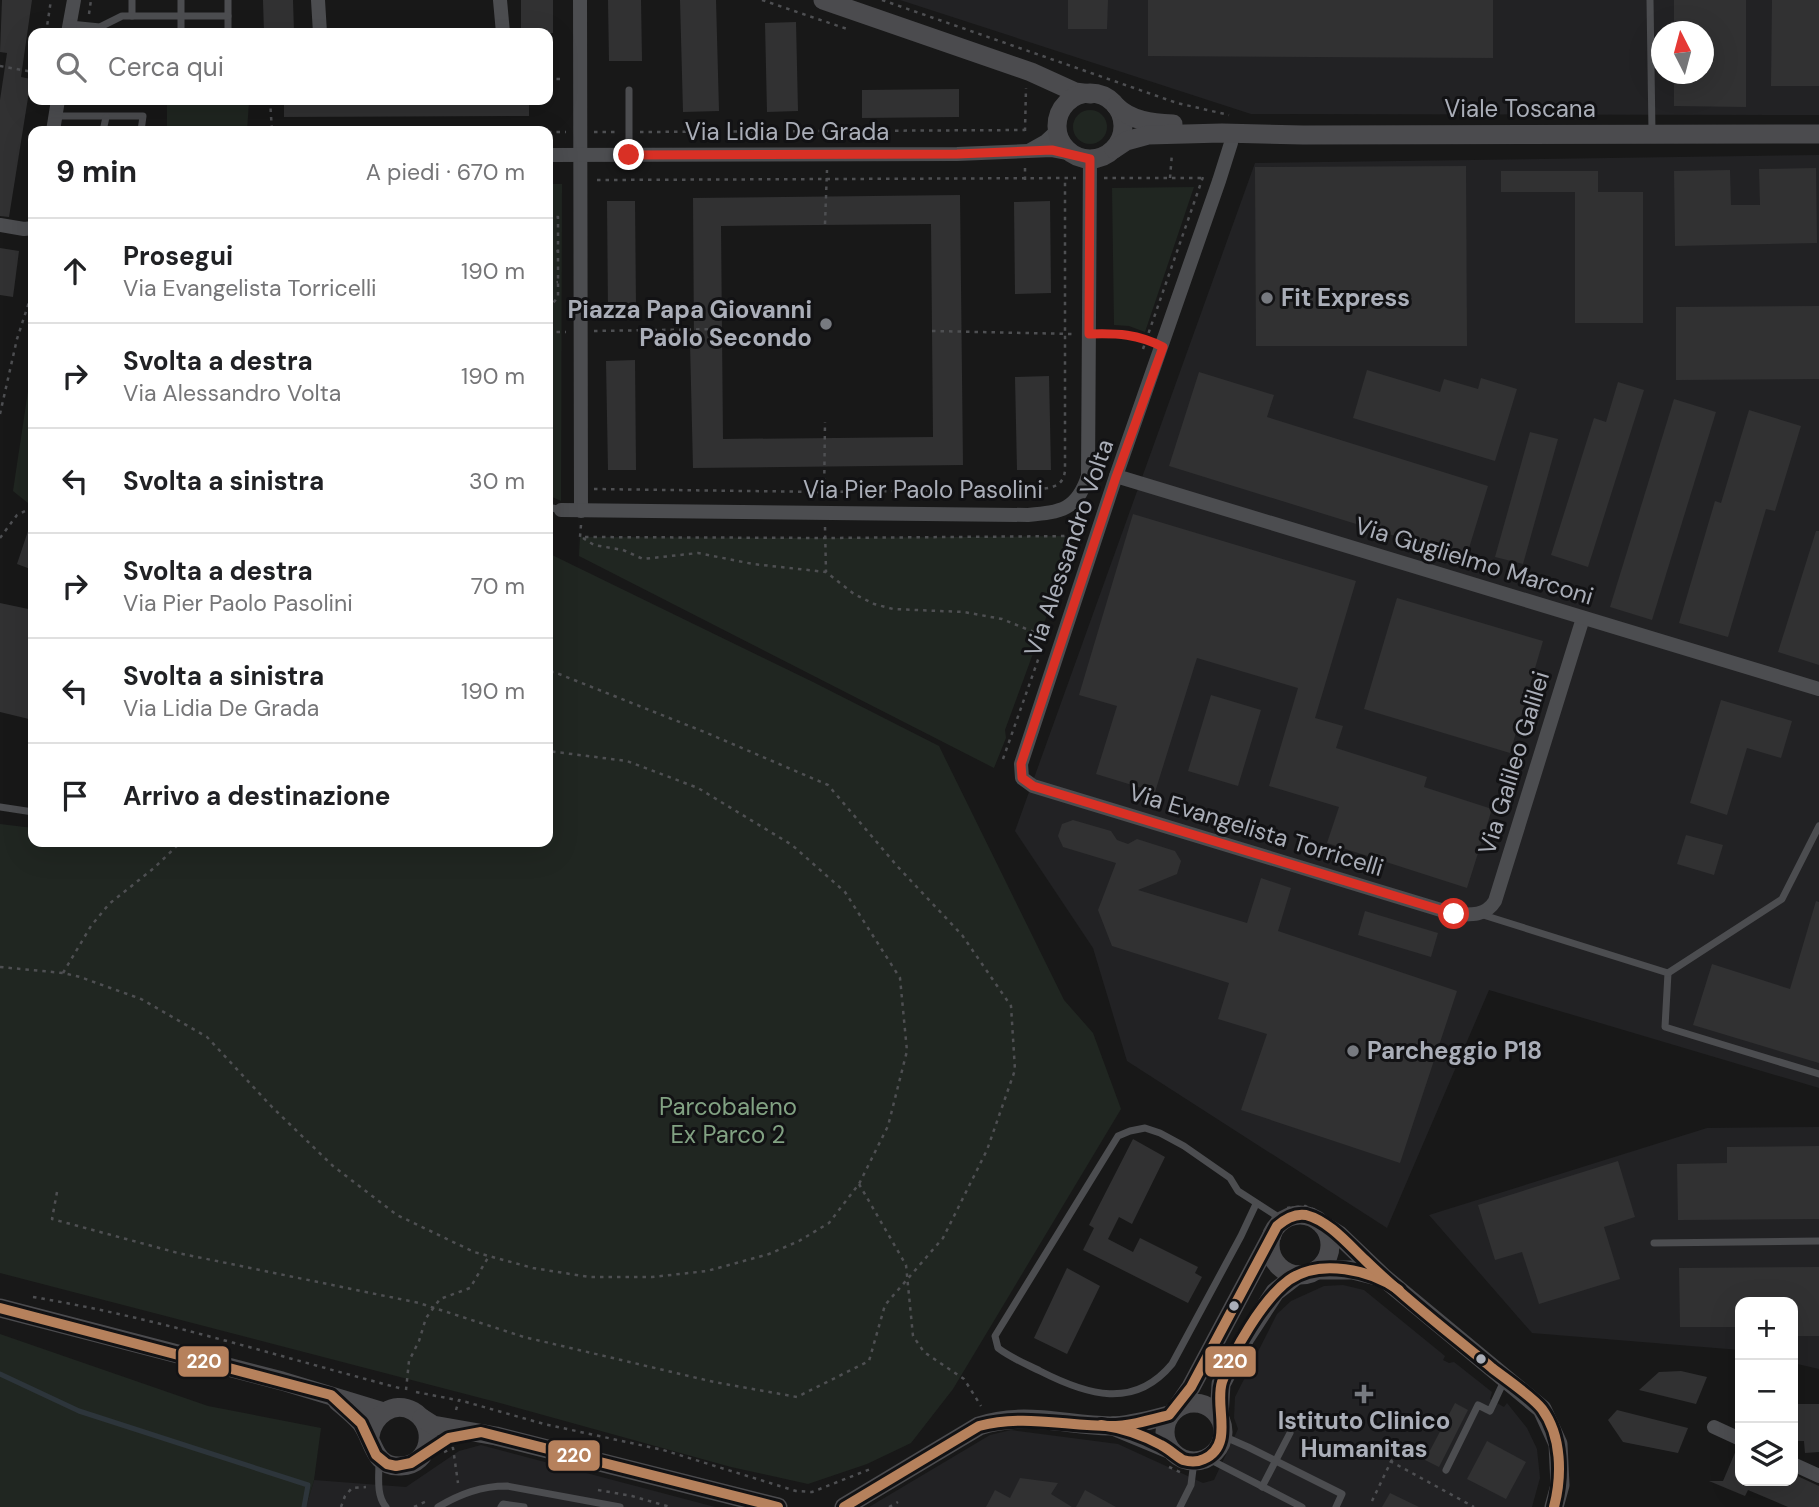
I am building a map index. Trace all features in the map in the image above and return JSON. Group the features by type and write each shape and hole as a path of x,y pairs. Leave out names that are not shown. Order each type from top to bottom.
{"street":[{"path":"69,28 74,0"},
{"path":"318,0 320,28"},
{"path":"500,0 503,28"},
{"path":"580,0 581,511"},
{"path":"823,0 1034,79 1075,92 1104,97 1116,106 1121,115 1123,128 1114,149 1084,164 1064,146 1055,103 1034,79"},
{"path":"1058,126 1061,112 1070,100 1091,94"},
{"path":"54,126 57,105"},
{"name":"Viale Toscana","path":"1116,106 1138,120 1197,126 1819,134"},
{"name":"Via Lidia De Grada","path":"1025,151 1041,145 1058,126"},
{"name":"Viale Toscana","path":"1114,149 1126,141 1142,136 1227,127"},
{"name":"Via Alessandro Volta","path":"1022,778 1021,764 1231,143 1227,127"},
{"name":"Via Lidia De Grada","path":"553,155 957,154 1052,150 1084,164"},
{"name":"Via Pier Paolo Pasolini","path":"554,508 581,511 1028,514 1054,513 1067,508 1077,500 1088,476 1089,334 1084,164"},
{"path":"0,225 28,229"},
{"name":"Via Guglielmo Marconi","path":"1116,477 1819,689"},
{"name":"Via Galileo Galilei","path":"1479,914 1490,909 1495,901 1583,618"},
{"name":"Via Evangelista Torricelli","path":"1022,778 1033,786 1454,914 1479,914"},
{"path":"1323,1225 1328,1234 1329,1255 1307,1273 1275,1292 1245,1338 1221,1384 1219,1447 1200,1460 1178,1457 1171,1450 1164,1435 1172,1412 1191,1387 1278,1227 1295,1215 1305,1215 1315,1219 1339,1236 1384,1278 1542,1409 1558,1444 1560,1485 1554,1507"},
{"path":"1278,1227 1270,1245 1275,1261 1287,1272 1353,1270 1384,1278"},
{"path":"0,1308 331,1395 384,1412 403,1408 433,1425 496,1436 778,1507"},
{"path":"331,1395 360,1422 370,1437 373,1450 387,1464 408,1465 440,1442 467,1432"},
{"path":"1112,1426 1172,1412 1188,1403 1198,1403 1208,1406 1221,1427"},
{"path":"370,1437 373,1423 384,1412"},
{"path":"420,1458 428,1446 429,1435 422,1418"},
{"path":"844,1507 979,1426 999,1419 1020,1418 1112,1426 1171,1450"},
{"path":"1714,1427 1735,1437"},
{"path":"1798,1466 1819,1476"}],"lane":[{"path":"132,0 132,16"},
{"path":"181,0 181,28"},
{"path":"228,0 228,28"},
{"path":"1650,0 1652,133"},
{"path":"84,28 100,27 122,16 228,16"},
{"path":"629,90 629,155"},
{"path":"55,116 143,116 142,126"},
{"path":"104,126 106,117"},
{"path":"0,807 28,812"},
{"path":"1479,914 1668,972 1782,899 1819,826"},
{"path":"1668,972 1665,1027 1819,1074"},
{"path":"1256,1204 1172,1364 1149,1386 1133,1392 1086,1392 1067,1385 998,1348 995,1336 1118,1136 1145,1128 1184,1146 1230,1178 1238,1191 1256,1204 1278,1227"},
{"path":"1654,1243 1819,1241"},
{"path":"1446,1470 1478,1405 1490,1411 1506,1378"},
{"path":"1221,1427 1276,1460 1342,1494 1336,1507"},
{"path":"1262,1487 1290,1433"},
{"path":"379,1458 381,1501 386,1507"},
{"path":"1180,1507 1200,1460 1302,1507"},
{"path":"379,1483 397,1466"},
{"path":"438,1507 466,1492 498,1486 529,1489 620,1507"},
{"path":"501,1507 503,1504 524,1507"}],"path":[{"path":"47,28 51,0"},
{"path":"882,0 1177,103 1227,127"},
{"path":"0,66 28,71"},
{"path":"1025,180 1025,130 1034,79"},
{"path":"270,105 272,126"},
{"path":"553,132 1025,130"},
{"path":"1170,178 1172,153"},
{"path":"825,224 825,181 830,155"},
{"path":"580,180 1065,179 1084,164 1170,178 1203,177 1219,181"},
{"path":"581,489 824,492 1042,489 1059,485 1065,471 1065,179"},
{"path":"553,217 558,217 558,297 553,303"},
{"path":"553,252 558,251"},
{"path":"553,282 558,282"},
{"path":"0,414 17,339 28,305"},
{"path":"580,331 720,329"},
{"path":"932,331 1127,333 1163,347"},
{"path":"825,422 826,572"},
{"path":"0,538 17,515 28,510"},
{"path":"580,537 581,511"},
{"path":"580,537 1076,536"},
{"path":"580,537 594,545 623,550 643,559 698,554 753,564 826,572 854,594 874,604 893,609 964,611 1002,619 1046,636"},
{"path":"57,1192 52,1219 178,1252 433,1308 524,1337 714,1382 797,1397 869,1362 885,1305 943,1238 987,1150 1015,1070 1011,1006 962,935 898,867 828,785 707,733 553,672"},
{"path":"0,967 64,973 141,999 207,1037 272,1107 343,1174 397,1215 474,1252 533,1268 589,1277 652,1277 707,1271 769,1254 799,1241 829,1223 859,1184 888,1126 908,1051 900,978 845,892 792,845 698,788 627,761 553,752"},
{"path":"64,973 91,926 109,904 154,869 176,847"},
{"path":"859,1184 906,1265 913,1336 924,1352 964,1379 981,1406"},
{"path":"405,1390 409,1361 426,1318 440,1299 470,1287 489,1256"},
{"path":"34,1297 200,1334 405,1390 663,1450 796,1491 812,1492 881,1464"},
{"path":"405,1390 415,1396"},
{"path":"456,1410 459,1401"},
{"path":"453,1448 458,1483"},
{"path":"1372,1501 1397,1449"},
{"path":"1390,1461 1474,1507"},
{"path":"341,1507 352,1488 366,1487"},
{"path":"890,1507 898,1502"}],"shaded area":[{"path":"900,0 1819,0 1819,115 1251,114"},
{"path":"1819,155 1819,1088 1489,990 1387,1228 1127,1061 1093,948 1015,831 1255,163"},
{"path":"1819,1127 1819,1369 1798,1364 1798,1297 1735,1297 1735,1350 1532,1333 1429,1215 1707,1128"},
{"name":"Istituto Clinico Humanitas","path":"1343,1285 1364,1290 1445,1356 1443,1360 1454,1362 1492,1392 1490,1399 1504,1407 1507,1403 1527,1428 1537,1449 1540,1478 1532,1507 869,1507 990,1435 1011,1430 1118,1444 1203,1483 1214,1480 1238,1429 1234,1418 1235,1397 1277,1314 1291,1301 1324,1286"},
{"path":"481,1445 715,1507 306,1507 314,1480 406,1487 459,1451"}],"green space":[{"path":"167,105 249,105 247,126 167,126"},
{"path":"1090,110 1102,115 1107,127 1102,139 1090,144 1078,139 1073,127 1078,115"},
{"path":"553,184 562,184 561,501 553,497"},
{"path":"1194,187 1145,332 1129,326 1114,325 1112,188"},
{"path":"28,391 28,503 13,491"},
{"path":"1076,536 1005,730 1006,738 994,768 579,556 580,537"},
{"name":"Parcobaleno Ex Parco 2","path":"553,555 939,746 1064,1000 1093,1033 1121,1109 953,1389 911,1443 867,1464 808,1484 731,1467 500,1403 0,1273 0,824 28,827 28,847 553,847"},
{"path":"0,1334 208,1406 321,1428 314,1480 306,1507 0,1507"}],"building":[{"path":"2,0 32,0 21,77 28,78 28,98 9,217 0,216 0,100 7,53 0,52"},
{"path":"263,0 293,0 294,28 264,28"},
{"path":"521,0 553,0 553,28 521,28"},
{"path":"608,0 641,0 642,61 609,61"},
{"path":"680,0 716,0 719,111 683,112"},
{"path":"1068,0 1108,0 1107,29 1068,29"},
{"path":"1148,0 1493,0 1493,58 1148,56"},
{"path":"1674,0 1746,0 1746,107 1674,106 1674,84 1714,84 1714,21 1674,21"},
{"path":"1772,0 1819,0 1819,86 1771,86"},
{"path":"796,22 798,111 767,112 765,23"},
{"path":"959,89 959,117 862,118 862,90"},
{"path":"284,105 529,105 529,116 284,117"},
{"path":"1466,166 1467,346 1256,346 1255,167"},
{"path":"1816,168 1817,243 1675,246 1674,171 1730,170 1731,205 1760,205 1759,169"},
{"path":"1501,171 1598,171 1598,192 1643,192 1643,323 1575,323 1575,192 1501,192"},
{"path":"960,195 963,465 693,468 690,343 694,343 693,198","holes":["931,224 933,437 723,439 721,226"]},
{"path":"607,201 635,201 636,308 608,309"},
{"path":"1050,201 1051,293 1015,294 1014,202"},
{"path":"0,248 19,251 13,297 0,295"},
{"path":"1819,306 1819,379 1676,380 1676,307"},
{"path":"635,360 636,470 608,470 606,361"},
{"path":"1367,370 1440,392 1444,379 1478,389 1481,378 1517,389 1495,461 1353,418"},
{"path":"1199,372 1274,395 1267,417 1488,486 1466,558 1169,466"},
{"path":"1049,376 1051,470 1017,470 1015,377"},
{"path":"1618,382 1644,390 1588,567 1551,555 1594,418 1606,422"},
{"path":"1674,399 1716,412 1652,620 1610,607"},
{"path":"1749,410 1801,426 1775,511 1766,509 1728,637 1679,623 1715,501 1721,503"},
{"path":"1530,432 1558,439 1523,564 1495,557"},
{"path":"1133,514 1356,581 1315,718 1343,726 1336,748 1427,777 1424,787 1492,809 1467,888 1327,843 1339,807 1269,786 1298,688 1197,658 1155,792 1096,774 1117,706 1079,695"},
{"path":"28,531 28,568 17,564"},
{"path":"1816,531 1819,531 1819,665 1778,652"},
{"path":"1397,598 1543,641 1510,753 1364,709"},
{"path":"0,603 28,609 28,719 0,712"},
{"path":"1211,695 1261,710 1238,786 1188,771"},
{"path":"1721,700 1792,721 1781,758 1747,748 1727,815 1690,803"},
{"path":"1073,820 1111,831 1117,840 1128,844 1137,839 1175,851 1181,861 1177,874 1138,890 1247,923 1261,878 1291,888 1278,931 1457,991 1400,1163 1241,1110 1267,1034 1218,1019 1229,983 1112,946 1098,910 1116,863 1063,847 1058,836 1062,824"},
{"path":"1686,835 1723,845 1714,875 1677,864"},
{"path":"1816,901 1819,902 1819,1063 1693,1025 1712,964 1790,989"},
{"path":"1365,911 1438,933 1431,957 1358,935"},
{"path":"1133,1139 1165,1157 1132,1224 1119,1217 1108,1239 1133,1252 1140,1238 1198,1267 1195,1273 1202,1277 1188,1303 1083,1250 1094,1228 1089,1225"},
{"path":"1819,1146 1819,1219 1678,1220 1677,1164 1727,1163 1727,1147"},
{"path":"1618,1161 1635,1217 1604,1227 1620,1279 1539,1304 1522,1252 1495,1260 1478,1205"},
{"path":"1819,1267 1819,1336 1798,1336 1798,1297 1735,1297 1735,1327 1680,1327 1679,1268"},
{"path":"1067,1268 1100,1286 1067,1354 1034,1338"},
{"path":"1681,1371 1707,1377 1696,1404 1639,1390 1659,1372"},
{"path":"1455,1403 1468,1410 1439,1467 1425,1460"},
{"path":"1798,1404 1819,1404 1819,1452 1805,1453 1804,1441 1798,1441"},
{"path":"1617,1410 1688,1428 1678,1453 1623,1442 1608,1420"},
{"path":"1487,1441 1526,1462 1506,1499 1467,1479"},
{"path":"1735,1453 1735,1486 1798,1486 1798,1476 1819,1486 1819,1507 1788,1507 1748,1490 1745,1496 1709,1481 1723,1481"},
{"path":"1020,1478 1058,1483 1051,1494 1072,1507 986,1507 995,1490 1010,1498"},
{"path":"1085,1490 1116,1507 1076,1507"},
{"path":"1390,1493 1419,1507 1382,1507"}],"waterway":[{"path":"0,1374 79,1411 308,1485 304,1507"}],"transit line":[{"name":"220","path":"844,1507 979,1426 1012,1421 1117,1426 1169,1415 1191,1387 1277,1226 1298,1215 1314,1218 1331,1228 1412,1302 1538,1404 1549,1420 1559,1456 1554,1507"},
{"name":"220","path":"1101,1425 1147,1438 1183,1460 1204,1459 1219,1445 1222,1425 1220,1392 1227,1370 1249,1327 1269,1300 1289,1280 1315,1269 1345,1269 1374,1277 1399,1290"},
{"name":"220","path":"0,1308 331,1395 361,1423 376,1455 387,1464 396,1466 411,1463 449,1438 481,1432 778,1507"}],"place":[{"name":"Fit Express","path":"1267,298"},
{"name":"Piazza Papa Giovanni Paolo Secondo","path":"826,324"},
{"name":"Parcheggio P18","path":"1353,1051"},
{"name":"Istituto Clinico Humanitas","path":"1364,1394"}],"route":[{"path":"629,155 957,154 1052,150 1090,159 1089,334 1127,333 1163,347 1116,477 1021,764 1022,778 1033,786 1454,914"}]}
